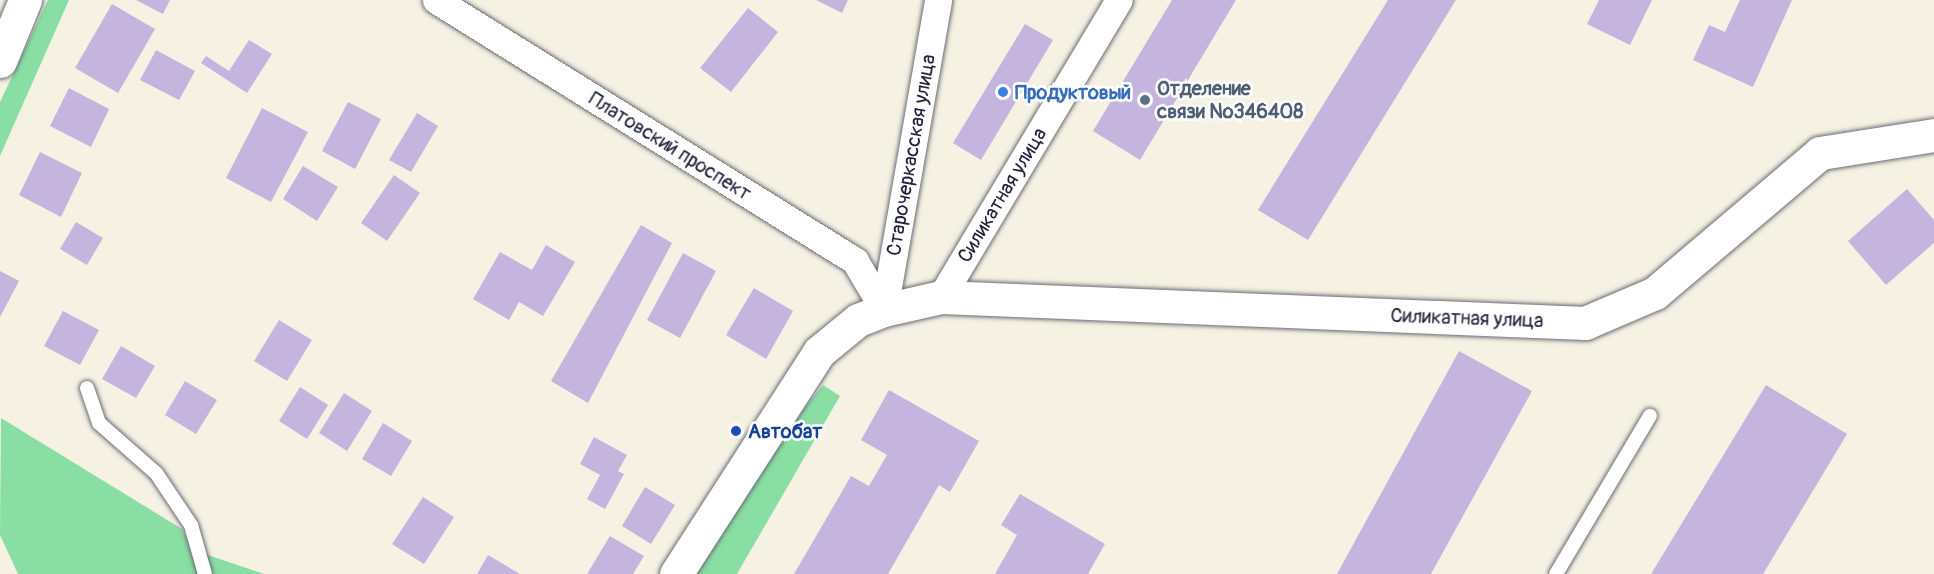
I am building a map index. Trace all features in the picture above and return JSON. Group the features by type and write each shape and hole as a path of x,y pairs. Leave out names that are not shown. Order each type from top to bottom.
{"street":[{"path":"0,62 25,0"},
{"name":"Платовский проспект","path":"436,0 855,261 884,310"},
{"name":"Старочеркасская улица","path":"884,310 938,0"},
{"name":"Силикатная улица","path":"941,297 1119,0"},
{"name":"Силикатная улица","path":"676,574 819,352 858,320 884,310 941,297 1585,323 1655,293 1820,153 1934,135"}],"lane":[{"path":"87,388 99,423 156,473 191,525 206,574"},
{"path":"1556,574 1650,416"}],"green space":[{"path":"48,0 69,0 0,156 0,102"},
{"path":"823,385 840,396 737,574 692,574 765,456"},
{"path":"1,418 182,529 193,550 264,574 18,574 0,535"}],"building":[{"path":"136,0 170,0 163,14"},
{"path":"816,0 848,0 842,13"},
{"path":"1172,0 1236,0 1140,160 1093,131"},
{"path":"1388,0 1456,0 1308,240 1258,210"},
{"path":"1599,0 1652,0 1630,45 1587,24"},
{"path":"1740,0 1792,0 1753,87 1693,60 1709,25 1725,32"},
{"path":"112,4 155,29 118,93 75,68"},
{"path":"748,8 778,32 731,92 700,68"},
{"name":"Продуктовый","path":"1025,24 1053,40 981,160 953,143"},
{"path":"249,40 272,54 247,93 201,63 206,56 229,71"},
{"path":"156,50 195,71 179,100 140,80"},
{"path":"69,88 109,109 91,147 50,126"},
{"path":"348,102 381,119 355,169 322,151"},
{"path":"262,108 308,132 271,202 226,178"},
{"path":"417,113 438,126 411,172 389,160"},
{"path":"40,152 82,173 61,217 19,195"},
{"path":"303,166 338,187 317,221 283,199"},
{"path":"394,175 420,193 387,241 361,223"},
{"path":"1907,189 1934,220 1934,243 1886,285 1848,241"},
{"path":"76,222 103,238 87,265 60,249"},
{"path":"641,225 672,243 588,403 551,381"},
{"path":"546,245 575,262 543,316 519,302 509,320 473,299 500,252 532,270"},
{"path":"683,253 716,271 680,338 647,320"},
{"path":"0,271 19,281 0,317"},
{"path":"754,288 793,311 766,359 726,335"},
{"path":"63,311 99,330 80,365 44,346"},
{"path":"279,320 312,340 287,381 254,361"},
{"path":"121,346 155,366 136,398 102,379"},
{"path":"1459,351 1532,391 1431,574 1337,574"},
{"path":"185,381 217,400 196,434 165,415"},
{"path":"1766,385 1847,434 1763,574 1651,574"},
{"path":"300,387 328,405 307,439 279,421"},
{"path":"889,390 979,441 950,492 939,485 888,574 794,574 851,476 869,486 887,455 861,440"},
{"path":"344,393 372,411 347,451 319,433"},
{"path":"383,423 412,441 391,476 362,459"},
{"path":"594,437 627,455 618,471 624,474 605,509 587,499 600,475 580,464"},
{"path":"645,487 675,505 651,544 622,526"},
{"path":"1020,494 1105,544 1088,574 995,574 1017,535 1001,525"},
{"path":"423,497 454,517 424,564 392,544"},
{"path":"610,536 644,556 633,574 587,574"},
{"path":"488,555 520,574 477,574"}],"place":[{"name":"Продуктовый","path":"1003,92"},
{"name":"Отделение связи №346408","path":"1145,100"},
{"name":"Автобат","path":"736,431"}]}
